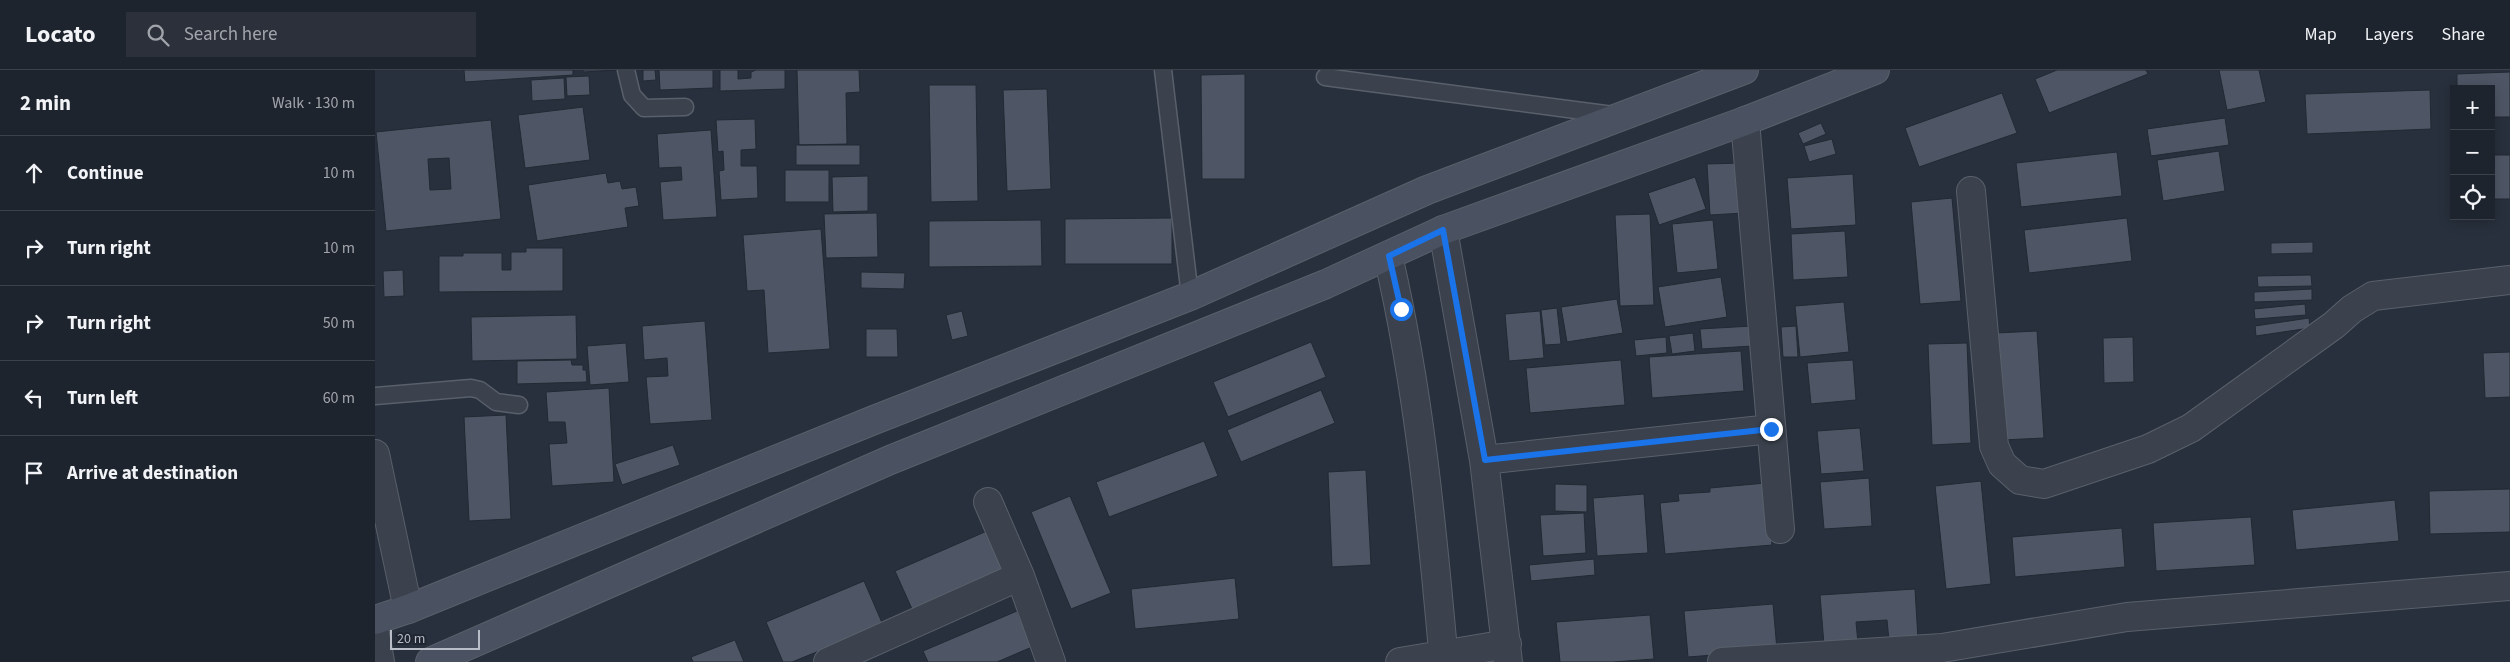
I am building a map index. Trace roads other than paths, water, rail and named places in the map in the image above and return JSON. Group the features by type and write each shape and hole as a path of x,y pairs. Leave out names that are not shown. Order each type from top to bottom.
{"main road":[{"path":"375,620 408,609 883,417 1190,296 1427,190 1744,70"},
{"path":"430,662 890,460 1326,284 1443,230 1745,121 1875,70"}],"street":[{"path":"1745,121 1779,529"},
{"path":"1971,191 1994,446 2002,464 2020,480 2044,484 2148,449 2191,428 2334,325 2352,309 2373,296 2510,280"},
{"path":"1400,662 1508,653 1485,460 1443,230"},
{"path":"1389,256 1401,309 1414,389 1443,658"},
{"path":"1485,460 1771,429"},
{"path":"375,454 408,609"},
{"path":"988,502 1020,576 1051,662"},
{"path":"828,662 1020,576"},
{"path":"1721,662 1942,655 2127,617 2510,586"},
{"path":"375,634 380,662"}],"lane":[{"path":"626,70 632,95 644,108 685,107"},
{"path":"1163,70 1190,296"},
{"path":"1325,77 1621,116"},
{"path":"375,396 471,388 480,390 496,402 519,405"}]}
